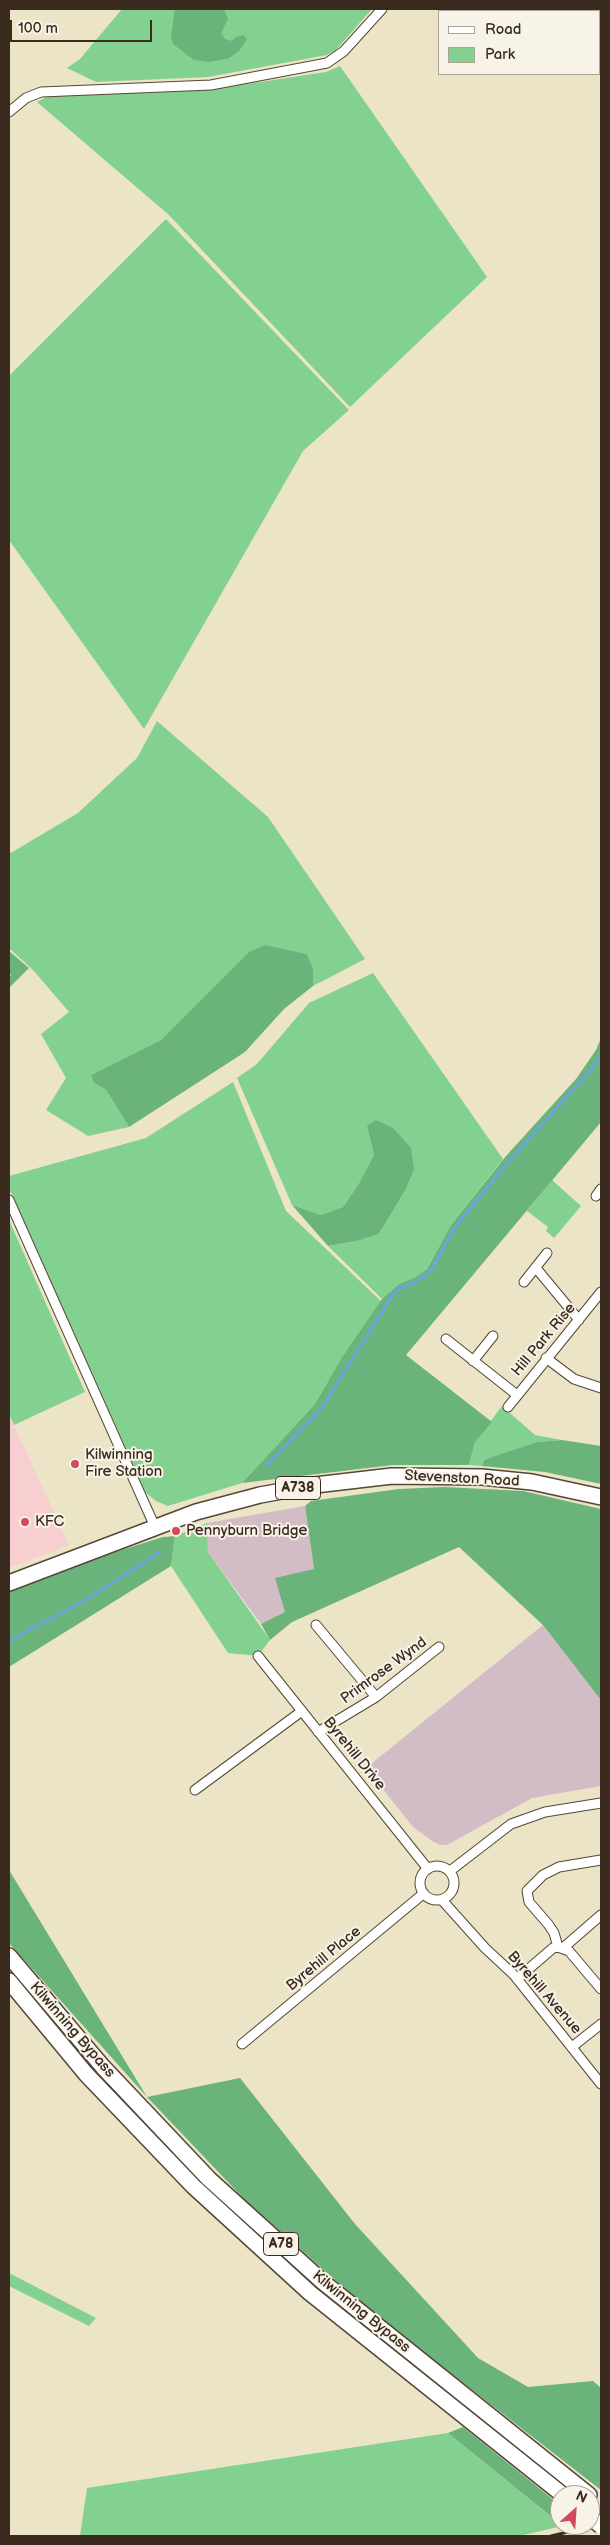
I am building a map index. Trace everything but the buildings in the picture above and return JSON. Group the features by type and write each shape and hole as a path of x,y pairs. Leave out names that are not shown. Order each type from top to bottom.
{"highway":[{"name":"Stevenston Road","path":"9,1583 196,1512 260,1495 315,1485 392,1476 432,1475 532,1482 601,1497"},
{"name":"Kilwinning Bypass","path":"9,1956 103,2067 209,2179 323,2282 576,2485"},
{"name":"Kilwinning Bypass","path":"9,1981 86,2074 200,2193 310,2293 550,2485"}],"street":[{"path":"9,112 26,98 41,92 211,85 327,63 344,51 382,9"},
{"path":"9,1200 155,1527"},
{"path":"524,1282 547,1254"},
{"path":"536,1268 579,1320"},
{"name":"Hill Park Rise","path":"508,1407 601,1292"},
{"path":"473,1361 493,1336"},
{"path":"446,1339 516,1395"},
{"path":"546,1358 574,1379 601,1388"},
{"path":"316,1624 376,1697"},
{"name":"Primrose Wynd","path":"318,1732 376,1697 440,1647"},
{"name":"Byrehill Drive","path":"258,1656 428,1869"},
{"path":"195,1790 302,1711"},
{"path":"450,1871 511,1824 545,1812 601,1803"},
{"path":"601,1860 559,1867 543,1875 527,1891 529,1902 548,1924 561,1948 581,1963 601,1988"},
{"path":"440,1866 450,1871 454,1876 454,1888 448,1898 433,1900 423,1894 420,1878 428,1869 440,1866"},
{"name":"Byrehill Place","path":"242,2044 423,1894"},
{"name":"Byrehill Avenue","path":"442,1900 485,1948 517,1978 601,2084"},
{"path":"517,1978 553,1948 561,1948 601,1915"},
{"path":"572,2048 601,2024"}],"shaded area":[{"path":"9,1414 69,1545 9,1568"},
{"path":"305,1506 314,1570 286,1612 261,1624 208,1552 207,1523"},
{"path":"543,1625 601,1699 601,1786 532,1798 447,1845 440,1845 413,1827 366,1768"}],"green space":[{"path":"122,9 372,9 335,51 327,55 208,77 96,82 67,68 80,59"},
{"path":"175,9 224,9 228,19 221,33 225,39 232,41 236,37 243,35 247,39 239,51 229,58 210,62 194,60 173,44 171,36"},
{"path":"340,66 487,277 350,407 169,215 37,102 48,96 207,90 326,72"},
{"path":"166,219 349,410 303,451 144,729 9,540 9,376"},
{"path":"157,721 268,817 365,959 313,986 313,968 307,954 266,945 161,1040 91,1075 94,1083 106,1090 129,1127 88,1136 46,1110 66,1078 41,1034 69,1012 34,971 9,948 9,854 78,813 137,758"},
{"path":"266,945 307,954 313,968 313,986 284,1009 245,1052 129,1127 106,1090 94,1083 91,1075 161,1040 249,952"},
{"path":"9,951 29,968 9,988 9,978 11,975 9,972"},
{"path":"373,973 503,1159 451,1225 427,1269 414,1278 399,1284 382,1299 328,1246 357,1241 379,1234 406,1189 414,1170 367,1126 374,1155 358,1185 343,1207 321,1215 292,1205 237,1078 257,1064 309,1003"},
{"path":"601,1038 601,1122 406,1355 492,1422 475,1442 469,1465 393,1465 242,1483 315,1404 342,1357 382,1299 399,1284 414,1278 427,1269 451,1225 506,1156 576,1079 596,1050"},
{"path":"233,1082 286,1211 381,1301 342,1357 315,1404 242,1483 168,1506 156,1501 146,1493 9,1188 9,1176 146,1138"},
{"path":"376,1120 393,1128 411,1148 414,1170 406,1189 379,1234 357,1241 328,1246 292,1205 321,1215 343,1207 358,1185 374,1155 367,1126"},
{"path":"552,1180 581,1206 554,1238 546,1231 548,1227 527,1211"},
{"path":"9,1220 85,1392 14,1425 9,1414"},
{"path":"502,1406 535,1435 562,1440 537,1442 484,1460 482,1466 469,1465 475,1442"},
{"path":"562,1440 601,1446 601,1484 545,1472 482,1466 484,1460 500,1454 537,1442"},
{"path":"444,1487 523,1491 601,1509 601,1700 543,1625 459,1547 292,1622 270,1640 261,1624 285,1612 275,1578 314,1569 305,1506 311,1501 399,1489"},
{"path":"207,1523 208,1552 270,1640 258,1656 228,1653 171,1566 175,1536"},
{"path":"175,1536 171,1566 9,1667 9,1591 118,1551 163,1537"},
{"path":"9,1870 147,2097 9,1943"},
{"path":"240,2078 355,2224 478,2358 528,2387 593,2381 601,2388 601,2490 600,2485 595,2485 369,2310 245,2200 147,2097"},
{"path":"9,2273 96,2318 89,2326 9,2286"},
{"path":"463,2427 550,2497 550,2516 448,2433"},
{"path":"448,2433 550,2516 550,2529 519,2536 80,2536 87,2488"}],"waterway":[{"path":"266,1466 321,1409 396,1290 414,1283 431,1271 455,1227 505,1166 596,1064 601,1052"},
{"path":"9,1641 84,1601 160,1552"}],"railway":[{"path":"551,2536 601,2524"}],"place":[{"name":"Kilwinning Fire Station","path":"75,1464"},
{"name":"KFC","path":"25,1522"},
{"name":"Pennyburn Bridge","path":"176,1531"}]}
